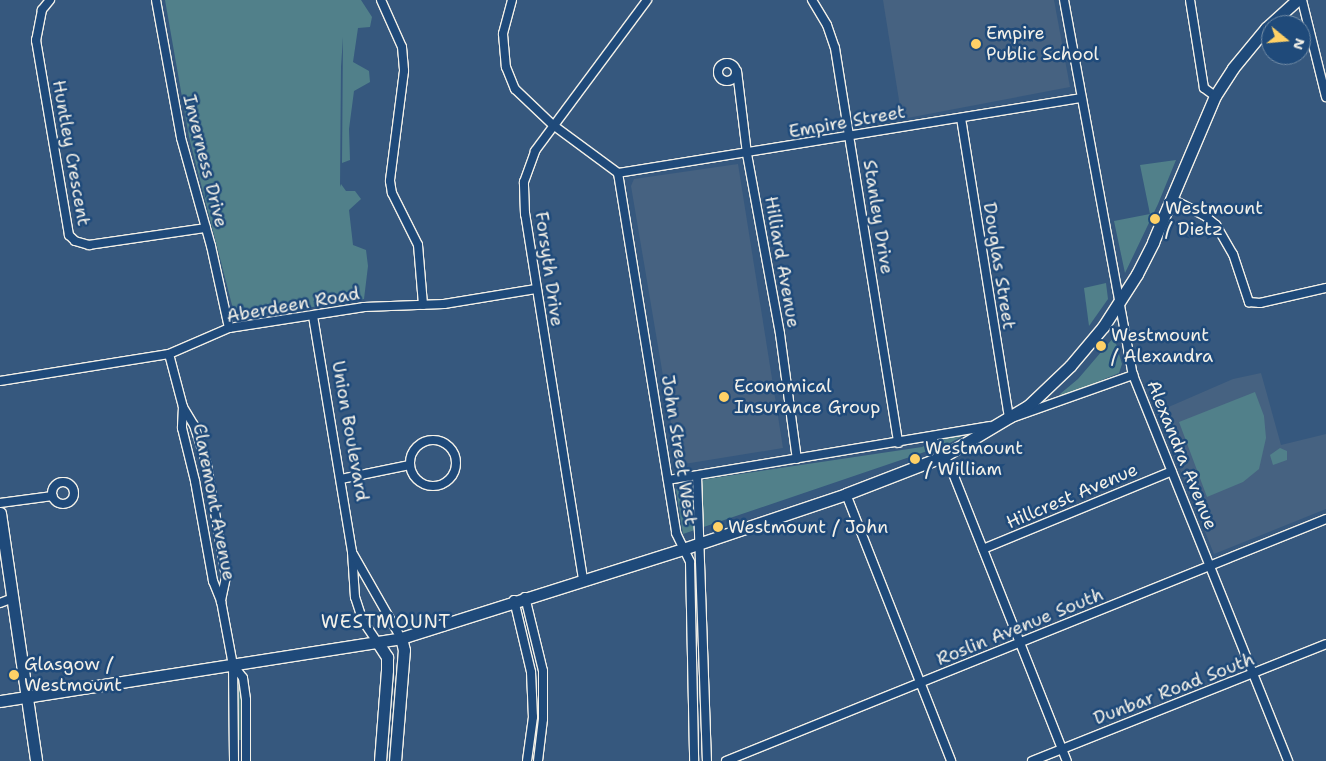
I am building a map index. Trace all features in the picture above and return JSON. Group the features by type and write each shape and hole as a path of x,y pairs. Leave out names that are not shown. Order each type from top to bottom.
{"main road":[{"path":"0,701 401,638 683,549 846,494 944,456 1004,422 1070,366 1119,305 1137,274 1172,198 1215,96 1233,68 1266,28 1297,0"},
{"path":"0,513 36,761"},
{"name":"Union Boulevard","path":"395,761 404,650 401,638"},
{"name":"Union Boulevard","path":"378,643 386,657 388,670 380,761"}],"street":[{"name":"Huntley Crescent","path":"50,0 42,10 36,40 69,235 82,244 100,245 206,228"},
{"name":"Inverness Drive","path":"156,0 181,138 206,228 229,328"},
{"path":"382,0 397,33 404,70 390,181 392,193 418,246 423,305"},
{"path":"512,0 503,34 506,67 515,89 554,125 618,174"},
{"name":"Forsyth Drive","path":"584,579 536,289 525,214 524,182 529,163 554,125 647,0"},
{"name":"Stanley Drive","path":"812,0 827,25 835,48 898,443"},
{"name":"Alexandra Avenue","path":"1064,0 1133,375 1288,761"},
{"path":"1190,0 1204,88 1215,96"},
{"path":"1302,0 1326,97"},
{"name":"Hilliard Avenue","path":"737,71 747,154 780,334 796,459"},
{"name":"Empire Street","path":"618,174 1081,98"},
{"name":"Douglas Street","path":"961,118 1004,422"},
{"name":"John Street West","path":"618,174 676,533 690,562 694,761"},
{"path":"1172,198 1204,215 1216,225 1233,254 1249,302 1260,303 1326,288"},
{"name":"Aberdeen Road","path":"0,381 169,354 229,328 364,307 423,305 536,289"},
{"name":"Union Boulevard","path":"313,316 341,479 352,552 356,597 363,621 378,643"},
{"name":"Claremont Avenue","path":"169,354 184,408 194,424 215,508 226,577 221,601"},
{"path":"668,480 931,438 1004,422 1133,375"},
{"name":"Claremont Avenue","path":"184,408 182,428 196,481 212,581 221,601 234,665 234,761"},
{"path":"931,438 944,456 983,549 1018,644 1067,761"},
{"path":"432,440 450,447 456,462 450,479 435,486 415,478 410,465 411,456 418,445 432,440"},
{"path":"341,479 410,465"},
{"name":"Hillcrest Avenue","path":"983,549 1172,471"},
{"name":"John Street West","path":"697,476 707,761"},
{"path":"846,494 951,761"},
{"path":"0,504 53,496"},
{"name":"Roslin Avenue South","path":"726,761 1326,519"},
{"name":"Union Boulevard","path":"352,552 401,638"},
{"path":"0,603 12,598"},
{"path":"520,599 532,678 533,717 528,761"},
{"path":"520,599 542,671 543,719 538,761"},
{"name":"Dunbar Road South","path":"1032,761 1253,675 1326,644"},
{"name":"Claremont Avenue","path":"234,665 243,678 246,700 246,761"}],"shaded area":[{"name":"Empire Public School","path":"883,0 1054,0 1070,87 902,119"},
{"path":"738,164 783,448 678,465 631,186 634,179"},
{"path":"1261,373 1281,445 1326,434 1326,509 1214,554 1157,412 1233,379"}],"green space":[{"path":"165,0 361,0 372,17 370,27 358,28 353,62 369,71 370,82 354,91 349,129 350,160 342,163 343,37 340,187 341,184 346,191 355,191 361,199 349,210 353,245 366,250 368,266 364,299 248,317 233,309 189,137"},
{"path":"1176,160 1158,204 1125,273 1114,221 1150,214 1140,165"},
{"path":"1106,283 1108,299 1089,326 1084,288"},
{"path":"1114,337 1122,364 1119,373 1061,397 1060,394 1078,379"},
{"path":"1255,392 1264,416 1266,438 1259,469 1243,482 1207,497 1179,422"},
{"path":"968,433 948,444 683,534 676,489 707,479 922,447 943,436"},
{"path":"1280,448 1287,451 1287,460 1273,465 1270,455"},
{"path":"239,678 243,703 243,740 238,740 239,707 234,679"}],"place":[{"name":"Empire Public School","path":"976,44"},
{"name":"Westmount / Dietz","path":"1155,219"},
{"name":"Westmount / Alexandra","path":"1101,346"},
{"name":"Economical Insurance Group","path":"724,397"},
{"name":"Westmount / William","path":"915,459"},
{"name":"Westmount / John","path":"718,527"},
{"name":"Glasgow / Westmount","path":"14,675"}],"district":[{"name":"WESTMOUNT","path":"386,622"}]}
